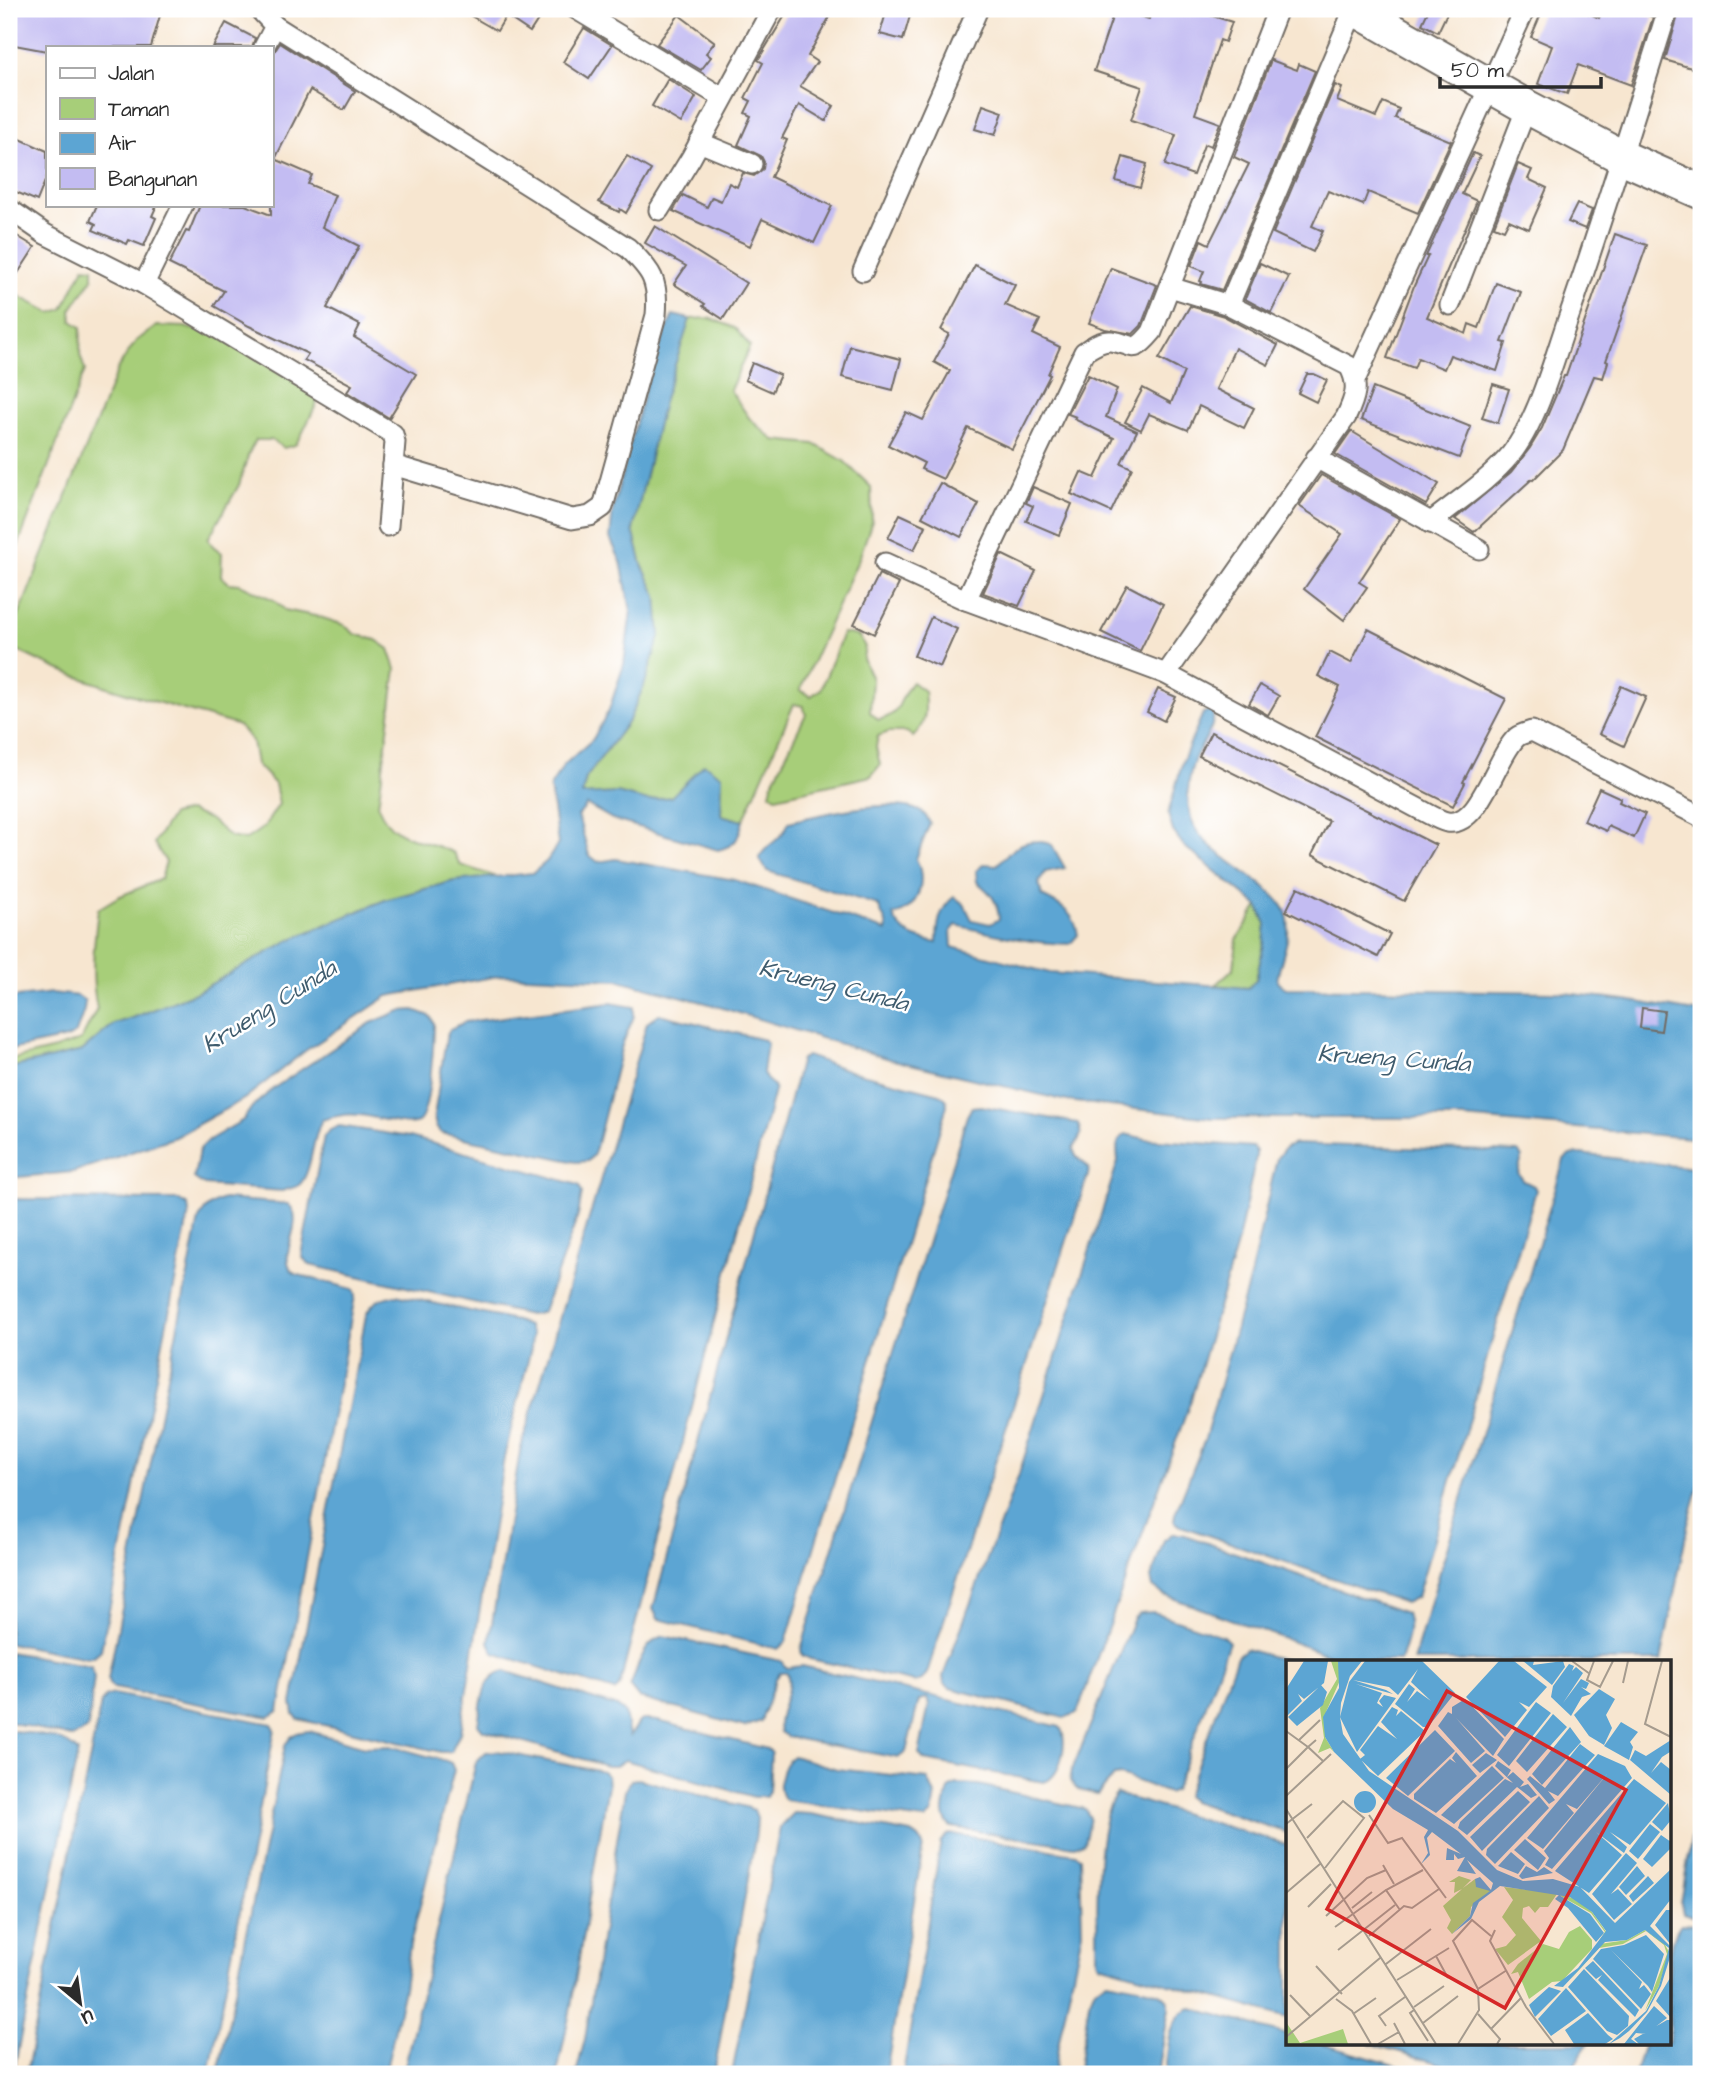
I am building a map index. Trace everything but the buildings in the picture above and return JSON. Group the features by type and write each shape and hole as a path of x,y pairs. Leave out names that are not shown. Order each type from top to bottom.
{"highway":[{"path":"1354,9 1527,107 1622,157 1701,192"}],"street":[{"path":"259,9 275,26 628,248 648,267 654,278 656,314 603,507 597,512 572,519 393,465"},
{"path":"576,9 723,98"},
{"path":"659,210 772,9"},
{"path":"863,271 978,9"},
{"path":"966,600 1084,352 1097,343 1111,341 1130,348 1141,345 1152,332 1278,9"},
{"path":"1229,305 1354,9"},
{"path":"1166,674 1346,417 1356,397 1356,378 1525,9"},
{"path":"1430,523 1493,473 1512,452 1543,391 1622,157 1668,9"},
{"path":"265,46 275,26"},
{"path":"1450,306 1527,107"},
{"path":"699,142 752,163"},
{"path":"144,284 183,206"},
{"path":"9,209 45,234 144,284 393,434 395,442 388,526"},
{"path":"1170,287 1229,305 1349,366 1356,378"},
{"path":"1316,458 1479,548"},
{"path":"885,563 966,600 1166,674 1447,822 1461,820 1473,811 1509,746 1520,735 1532,731 1701,817"}],"green space":[{"path":"84,267 93,268 93,278 71,310 72,321 81,327 80,355 85,370 9,569 9,291 51,313 63,309"},
{"path":"710,318 735,328 750,346 730,390 750,419 774,440 814,444 844,461 871,487 872,521 860,556 800,690 811,696 821,689 843,633 859,636 865,647 863,659 872,679 870,712 878,720 896,710 912,682 924,691 925,704 923,721 913,737 907,732 889,732 878,736 876,747 880,765 871,776 776,797 770,793 772,784 806,714 803,706 794,704 743,821 721,815 722,776 671,797 648,801 617,793 582,795 586,778 629,720 645,683 660,636 657,596 642,565 633,530 663,402 690,319"},
{"path":"157,326 185,327 221,337 315,393 317,403 295,445 284,448 271,440 256,440 249,453 239,485 208,539 222,553 221,576 229,583 240,584 274,600 285,610 344,625 355,634 376,640 389,649 396,669 378,806 384,818 400,833 454,853 460,865 497,877 454,881 385,900 292,939 195,993 114,1024 82,1051 9,1068 9,1060 81,1040 97,1009 93,971 98,909 118,897 161,879 166,862 154,843 172,815 189,811 211,820 230,837 245,840 264,827 279,804 275,784 256,764 252,741 239,726 67,673 15,649 11,635 118,368 136,341"},
{"path":"1258,906 1266,924 1256,980 1248,988 1215,985 1234,968 1237,940"}],"water":[{"name":"Krueng Cunda","path":"673,315 690,319 663,402 633,530 642,565 657,596 660,636 645,683 629,720 586,778 582,795 617,793 648,801 671,797 704,764 722,776 721,815 743,821 736,840 718,850 614,820 587,805 578,816 589,855 598,862 616,859 735,880 887,931 878,905 767,871 759,858 782,834 789,822 858,808 897,806 913,809 924,814 930,823 916,859 921,876 915,901 902,912 893,915 905,932 937,943 942,912 954,897 964,904 972,920 990,924 999,919 995,902 977,882 976,871 984,864 997,865 1022,844 1043,842 1052,845 1065,868 1045,872 1039,883 1042,896 1070,915 1078,935 1070,944 1055,944 1012,938 956,925 951,931 952,947 1050,973 1248,988 1256,980 1264,944 1266,924 1258,906 1184,846 1173,831 1168,814 1183,760 1203,713 1213,709 1211,728 1195,758 1191,773 1188,789 1190,813 1199,834 1211,847 1273,894 1283,907 1288,919 1288,935 1277,982 1286,988 1556,992 1626,1000 1701,1013 1701,1139 1463,1118 1212,1118 1067,1101 893,1060 706,1003 619,980 504,975 388,996 305,1051 244,1099 175,1137 73,1172 9,1178 9,1068 82,1051 114,1024 195,993 292,939 385,900 454,881 533,873 547,861 558,844 550,787 564,765 593,739 609,710 624,664 631,611 621,562 610,538 613,509 651,366"},
{"path":"52,993 78,996 85,1001 76,1033 67,1038 9,1050 9,998"},
{"path":"611,1003 634,1007 634,1016 622,1045 594,1154 588,1161 576,1162 441,1133 436,1127 434,1117 446,1038 450,1029 465,1022"},
{"path":"414,1010 430,1016 434,1023 426,1106 418,1122 405,1124 350,1114 322,1120 303,1180 297,1186 282,1191 204,1185 194,1178 199,1150 209,1140 243,1120 252,1107 274,1088 371,1023 400,1011"},
{"path":"659,1014 764,1040 767,1043 763,1073 775,1087 620,1684 614,1691 494,1653 489,1642 520,1451 647,1023"},
{"path":"807,1056 850,1071 940,1094 946,1099 947,1105 786,1642 778,1649 658,1619 653,1609 801,1059"},
{"path":"981,1106 1077,1123 1080,1133 1073,1149 1076,1156 1089,1168 927,1673 922,1680 915,1682 810,1659 802,1655 801,1649 967,1116 972,1107"},
{"path":"339,1126 410,1137 579,1185 582,1193 578,1216 543,1311 529,1315 310,1265 303,1258 302,1250 324,1136"},
{"path":"1125,1134 1146,1139 1253,1147 1256,1157 1238,1241 1191,1400 1077,1713 1064,1718 950,1688 944,1683 943,1676 1019,1474 1118,1161 1118,1143"},
{"path":"1294,1144 1518,1152 1522,1157 1518,1173 1536,1190 1417,1597 1405,1603 1181,1526 1174,1521 1205,1439 1251,1273 1277,1158 1285,1148"},
{"path":"1570,1155 1701,1169 1701,1478 1688,1524 1661,1660 1413,1660 1564,1160"},
{"path":"9,1199 178,1200 188,1205 189,1213 101,1650 87,1658 9,1643"},
{"path":"224,1199 288,1204 295,1220 289,1249 289,1266 295,1274 353,1289 355,1296 279,1711 269,1717 114,1688 108,1679 199,1219 209,1206"},
{"path":"396,1295 516,1321 528,1326 532,1334 531,1348 504,1458 460,1733 451,1752 441,1752 298,1719 292,1703 366,1315 378,1301"},
{"path":"1172,1534 1182,1534 1406,1613 1408,1631 1400,1660 1342,1660 1164,1595 1153,1587 1151,1578 1164,1540"},
{"path":"1153,1612 1223,1636 1229,1642 1178,1782 1174,1790 1168,1793 1121,1775 1114,1776 1097,1795 1077,1789 1070,1781 1072,1770 1134,1618 1140,1613"},
{"path":"663,1636 781,1661 786,1668 802,1666 1060,1727 1064,1741 1062,1758 1055,1774 1044,1782 924,1760 919,1754 929,1705 927,1698 919,1700 906,1752 898,1758 788,1737 780,1732 779,1724 788,1687 787,1673 780,1673 775,1680 761,1721 745,1727 639,1698 630,1687 638,1664 645,1650"},
{"path":"1245,1649 1286,1660 1286,1832 1192,1801 1186,1796 1237,1656"},
{"path":"9,1652 91,1666 94,1677 88,1728 72,1737 9,1722"},
{"path":"505,1671 617,1707 625,1713 629,1736 641,1720 650,1720 767,1749 771,1753 769,1791 766,1797 754,1797 625,1760 616,1766 607,1766 483,1730 478,1724 484,1692 491,1679"},
{"path":"113,1694 272,1724 275,1729 209,2074 26,2074 101,1703 106,1696"},
{"path":"9,1730 56,1739 72,1746 78,1752 13,2074 9,2074"},
{"path":"309,1731 365,1747 390,1746 446,1761 451,1763 454,1770 410,1945 404,1988 385,2074 218,2074 285,1746 294,1734"},
{"path":"497,1751 603,1772 607,1776 608,1785 571,2007 557,2074 403,2074 476,1762 486,1752"},
{"path":"793,1756 837,1769 928,1779 935,1795 932,1814 925,1820 785,1800 780,1790 781,1777 785,1765"},
{"path":"1701,1776 1701,1919 1683,1913 1681,1904"},
{"path":"638,1779 746,1807 754,1810 757,1818 714,2074 576,2074 585,2039 625,1791 631,1780"},
{"path":"957,1784 979,1785 1085,1809 1090,1818 1084,1843 1074,1846 951,1827 945,1818 944,1808 950,1787"},
{"path":"1117,1794 1286,1844 1286,2017 1099,1964 1098,1872 1109,1807"},
{"path":"794,1813 911,1833 919,1838 923,1846 886,2074 732,2074 780,1827"},
{"path":"947,1835 1080,1857 1082,1932 1054,2074 903,2074 941,1841"},
{"path":"1681,1924 1701,1925 1701,2074 1635,2074 1644,2044 1672,2044 1672,1947"},
{"path":"1107,1981 1154,1991 1168,2000 1158,2074 1078,2074 1089,2002 1095,1988"},
{"path":"1192,2008 1286,2034 1286,2044 1321,2044 1426,2074 1165,2074 1170,2035 1173,2026 1184,2012"},
{"path":"1373,2044 1587,2044 1569,2074 1474,2074"}]}
